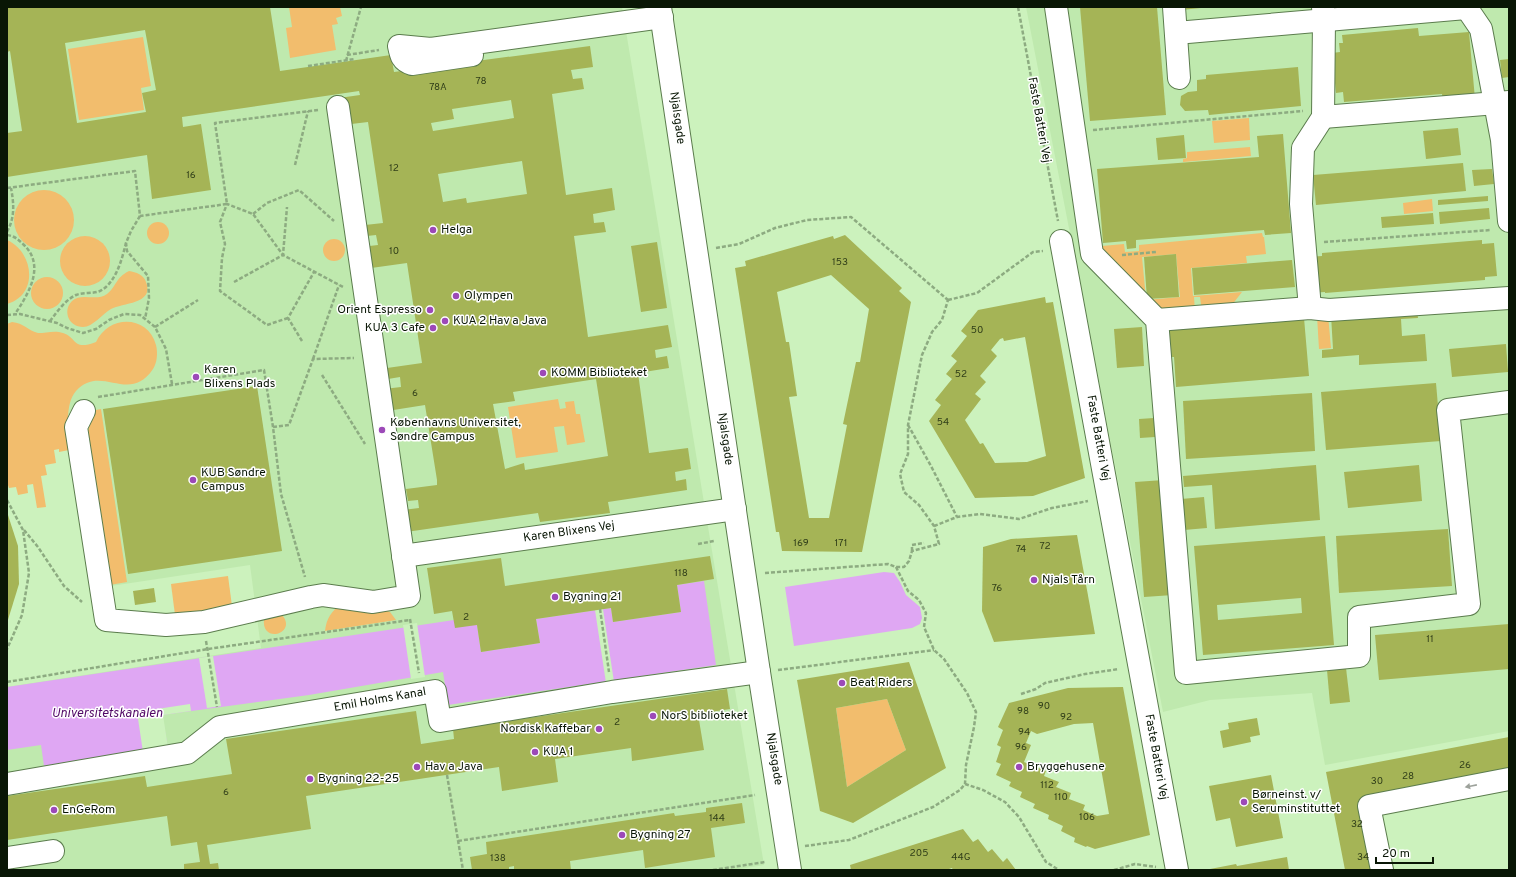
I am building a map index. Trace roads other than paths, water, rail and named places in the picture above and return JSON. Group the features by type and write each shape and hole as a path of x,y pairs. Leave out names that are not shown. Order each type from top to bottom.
{"street":[{"path":"1056,7 1092,254 1157,320 1186,673 1359,656 1359,617 1469,604 1448,410 1509,402"},
{"path":"1174,7 1179,78"},
{"path":"1176,33 1323,13 1466,7 1482,29 1502,103 1501,225"},
{"path":"472,55 412,64 401,58 399,46 431,50 661,12"},
{"name":"Njalsgade","path":"661,12 759,672 790,870"},
{"path":"1310,308 1301,204 1303,148 1323,113 1323,13"},
{"path":"1323,113 1502,103"},
{"path":"84,411 76,427 106,620 166,625 204,622 323,595 373,602 409,596 338,107"},
{"name":"Faste Batteri Vej","path":"1062,245 1177,870"},
{"path":"1157,320 1310,308 1329,310 1509,298"},
{"name":"Karen Blixens Vej","path":"403,556 735,509"},
{"name":"Emil Holms Kanal","path":"7,784 187,753 220,727 435,691 440,721 612,692 759,672"},
{"path":"1382,870 1369,806 1509,779"},
{"path":"7,858 53,851"}],"water":[{"path":"884,572 894,573 906,595 920,607 922,618 920,624 912,628 794,646 785,587"},
{"name":"Universitetskanalen","path":"704,581 716,665 448,705 443,672 309,695 162,715 168,748 44,766 41,745 7,750 7,687 454,620 477,625 481,652 540,643 536,619 611,608 613,622 681,612 677,585"}],"place":[{"name":"Helga","path":"433,230"},
{"name":"Olympen","path":"456,296"},
{"name":"Orient Espresso","path":"430,310"},
{"name":"KUA 2 Hav a Java","path":"445,321"},
{"name":"KUA 3 Cafe","path":"433,328"},
{"name":"KOMM Biblioteket","path":"543,373"},
{"name":"Karen Blixens Plads","path":"196,377"},
{"name":"Københavns Universitet, Søndre Campus","path":"382,430"},
{"name":"KUB Søndre Campus","path":"193,480"},
{"name":"Njals Tårn","path":"1034,580"},
{"name":"Bygning 21","path":"555,597"},
{"name":"Beat Riders","path":"842,683"},
{"name":"NorS biblioteket","path":"653,716"},
{"name":"Nordisk Kaffebar","path":"599,729"},
{"name":"KUA 1","path":"535,752"},
{"name":"Hav a Java","path":"417,767"},
{"name":"Bryggehusene","path":"1019,767"},
{"name":"Bygning 22-25","path":"310,779"},
{"name":"Børneinst. v/ Seruminstituttet","path":"1244,802"},
{"name":"EnGeRom","path":"54,810"},
{"name":"Bygning 27","path":"622,835"}]}
